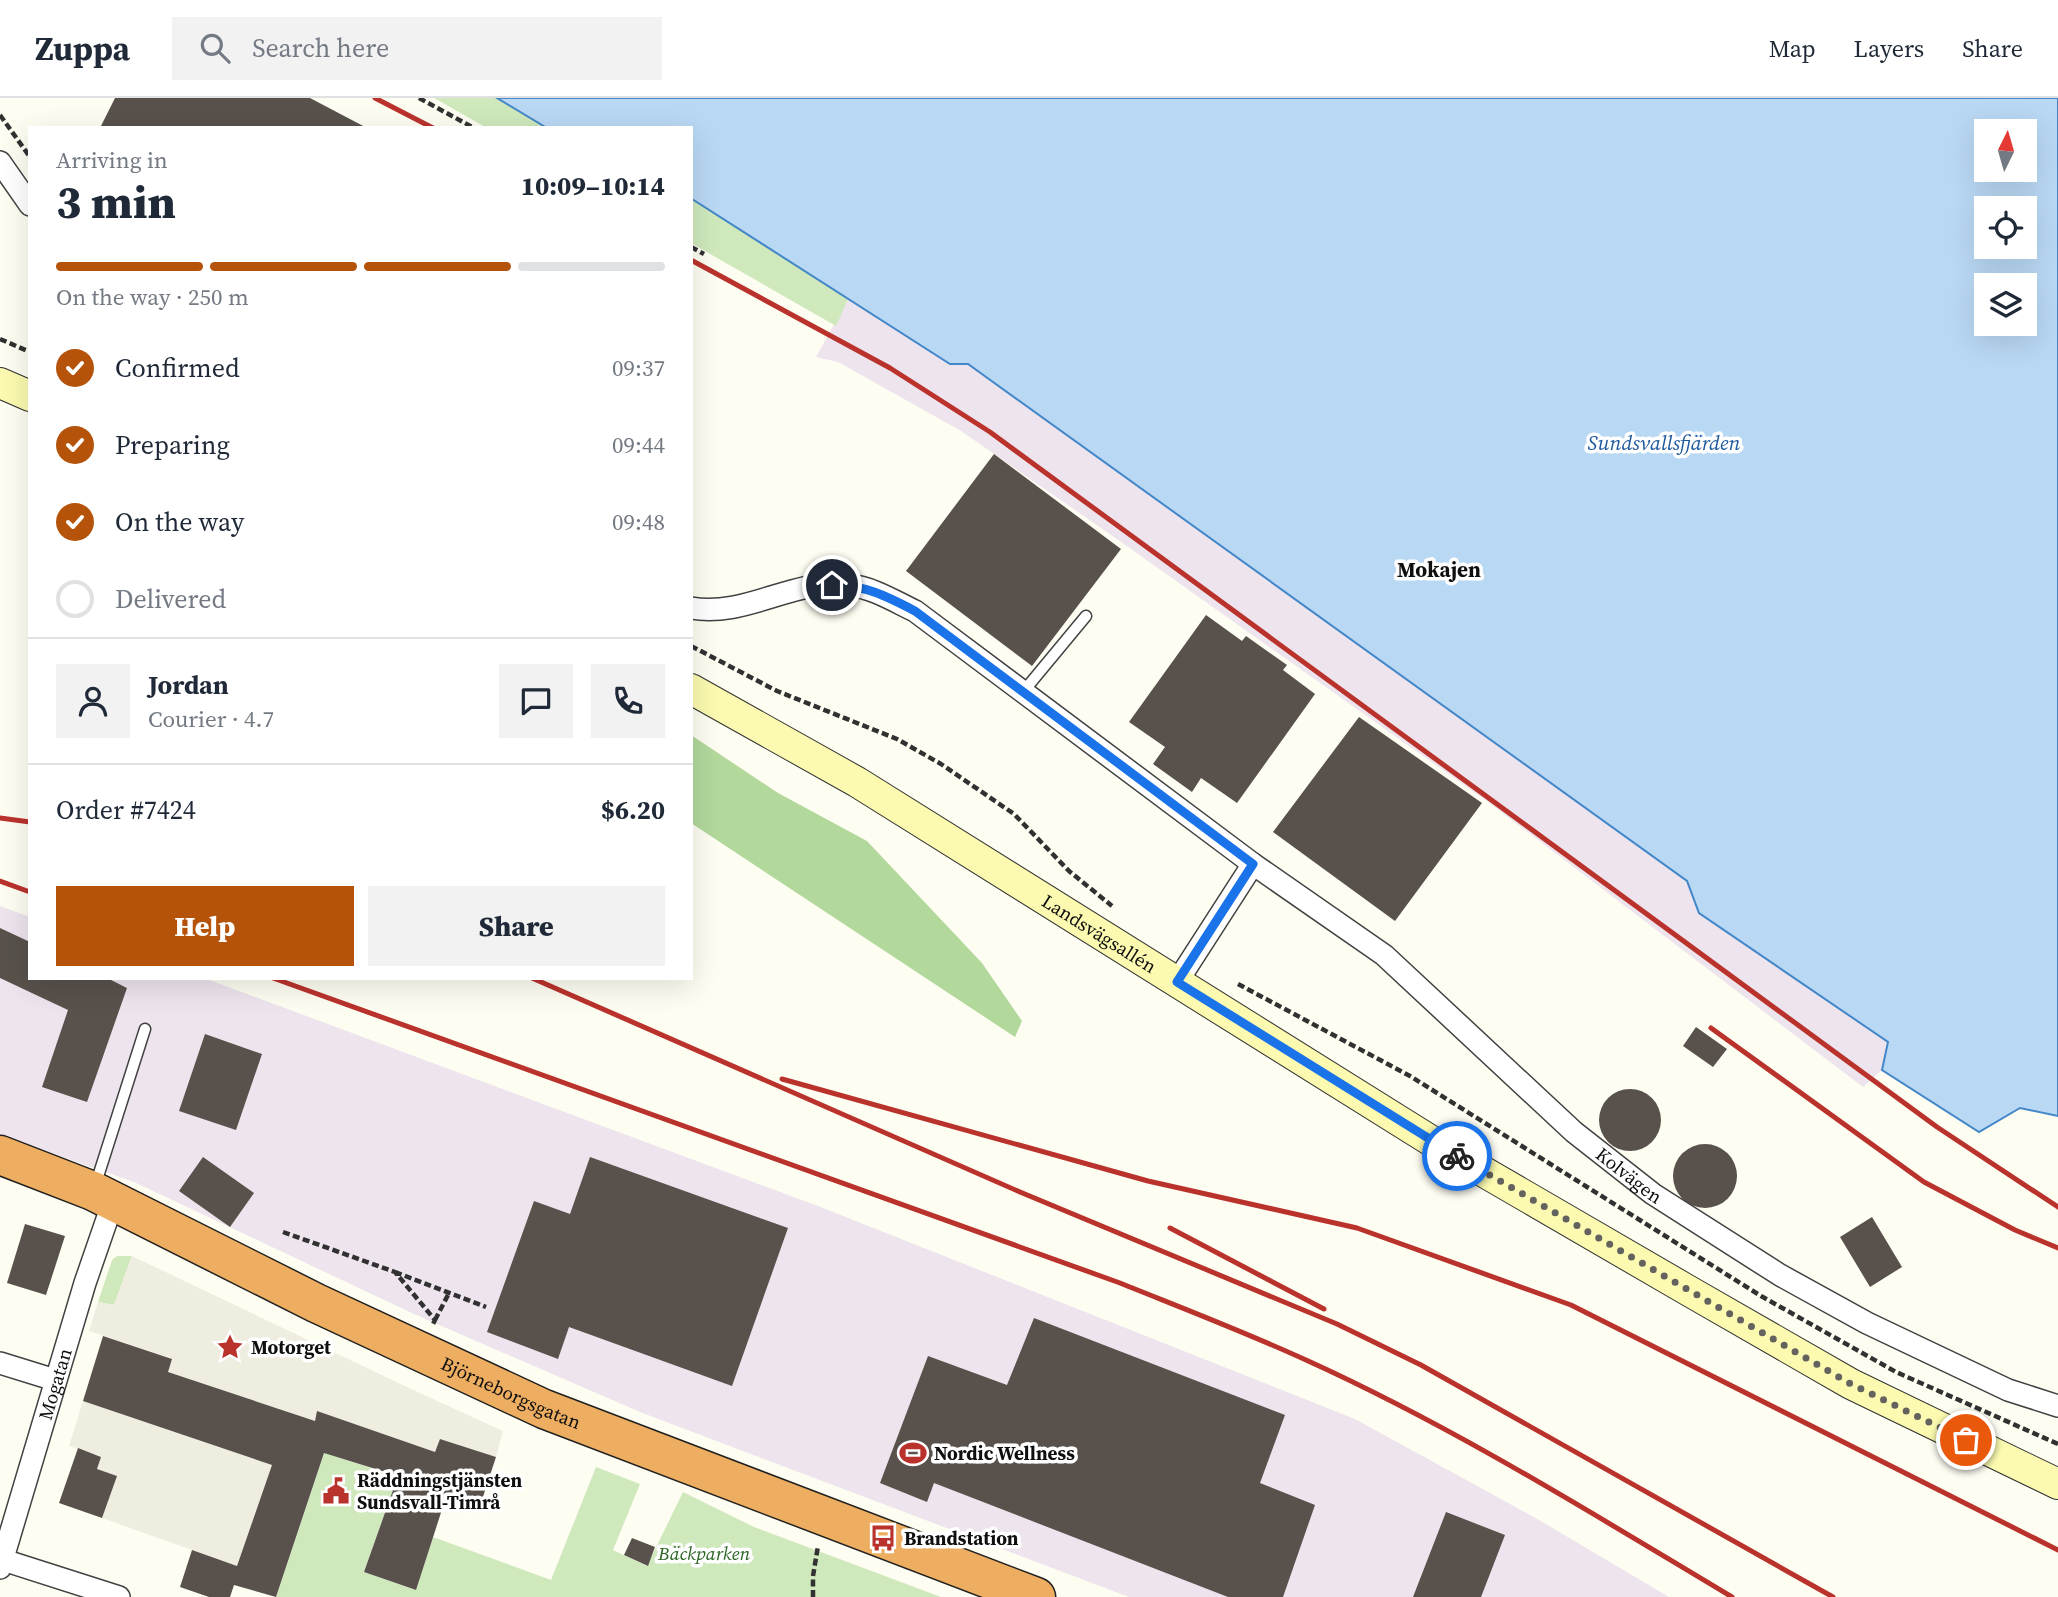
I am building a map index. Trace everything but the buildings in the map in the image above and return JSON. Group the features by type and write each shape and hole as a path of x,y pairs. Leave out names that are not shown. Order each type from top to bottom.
{"highway":[{"name":"Björneborgsgatan","path":"0,1155 103,1196 316,1303 544,1409 1036,1597"}],"main road":[{"path":"0,383 28,395"},
{"name":"Landsvägsallén","path":"693,690 857,782 1441,1147 1839,1377 2058,1485"}],"street":[{"path":"0,162 28,202"},
{"name":"Kolvägen","path":"693,608 730,609 815,586 849,584 878,593 915,611 1253,864 1384,956 1574,1132 1653,1194 1780,1275 1867,1323 2008,1390 2058,1406"},
{"path":"1177,982 1253,864"},
{"name":"Mogatan","path":"1,1562 85,1283 103,1196"},
{"path":"0,1363 55,1380"},
{"path":"1,1562 119,1597"}],"lane":[{"path":"1023,692 1086,615"},
{"path":"103,1196 145,1029"}],"path":[{"path":"419,98 470,126"},
{"path":"0,115 28,155"},
{"path":"693,248 704,254"},
{"path":"0,339 28,351"},
{"path":"693,647 777,691 897,739 942,764 1014,814 1069,871 1122,913"},
{"path":"1237,984 1410,1076 1761,1296 1896,1371 2058,1444"},
{"path":"283,1232 486,1307"},
{"path":"395,1272 435,1320"},
{"path":"431,1329 449,1293"},
{"path":"813,1597 815,1558 830,1518"}],"shaded area":[{"path":"848,299 950,364 967,364 1687,881 1699,913 1888,1042 1882,1070 1863,1087 1488,802 1124,544 961,431 838,362 816,357"},
{"path":"0,906 28,916 28,980 209,980 818,1206 1355,1419 1539,1520 1669,1597 1129,1597 640,1412 414,1314 134,1182 0,1135"},
{"name":"Motorget","path":"132,1256 503,1431 496,1457 440,1439 435,1452 318,1412 315,1421 168,1372 171,1358 89,1331 98,1302 114,1305"},
{"path":"83,1401 272,1465 237,1566 102,1518 116,1476 97,1469 101,1456 69,1446"}],"green space":[{"path":"434,98 497,98 544,126 483,126"},
{"path":"693,199 848,299 836,326 693,244"},
{"path":"693,736 778,793 867,841 982,963 1022,1021 1015,1037 693,824"},
{"path":"117,1256 132,1256 114,1305 98,1302 112,1260"},
{"name":"Bäckparken","path":"324,1453 424,1485 394,1487 364,1572 415,1590 433,1537 551,1580 596,1467 640,1484 613,1550 647,1566 683,1492 754,1527 941,1597 276,1597"}],"water":[{"name":"Sundsvallsfjärden","path":"497,98 2058,98 2058,1116 2020,1108 1979,1132 1882,1070 1888,1042 1699,913 1687,881 968,364 950,364 693,200 693,126 544,126"}],"railway":[{"path":"375,98 429,126"},
{"path":"693,261 890,368 990,432 1937,1127 2058,1207"},
{"path":"0,818 28,822"},
{"path":"0,881 28,891"},
{"path":"279,980 1120,1283 1260,1340 1361,1386 1469,1443 1732,1597"},
{"path":"537,980 1020,1192 1337,1324 1421,1365 1833,1597"},
{"path":"1711,1028 1924,1182 2015,1230 2058,1248"},
{"path":"782,1079 1148,1181 1357,1228 1571,1305 2058,1550"},
{"path":"1170,1228 1324,1309"}],"way so far":[{"path":"1457,1156 1851,1384 1966,1440"}],"place":[{"name":"Motorget","path":"230,1347"},
{"name":"Nordic Wellness","path":"913,1453"},
{"name":"Räddningstjänsten Sundsvall-Timrå","path":"336,1491"},
{"name":"Brandstation","path":"883,1538"}],"district":[{"name":"Mokajen","path":"1439,569"}],"route":[{"path":"832,585 849,584 878,593 915,611 1253,864 1177,982 1457,1156"}]}
